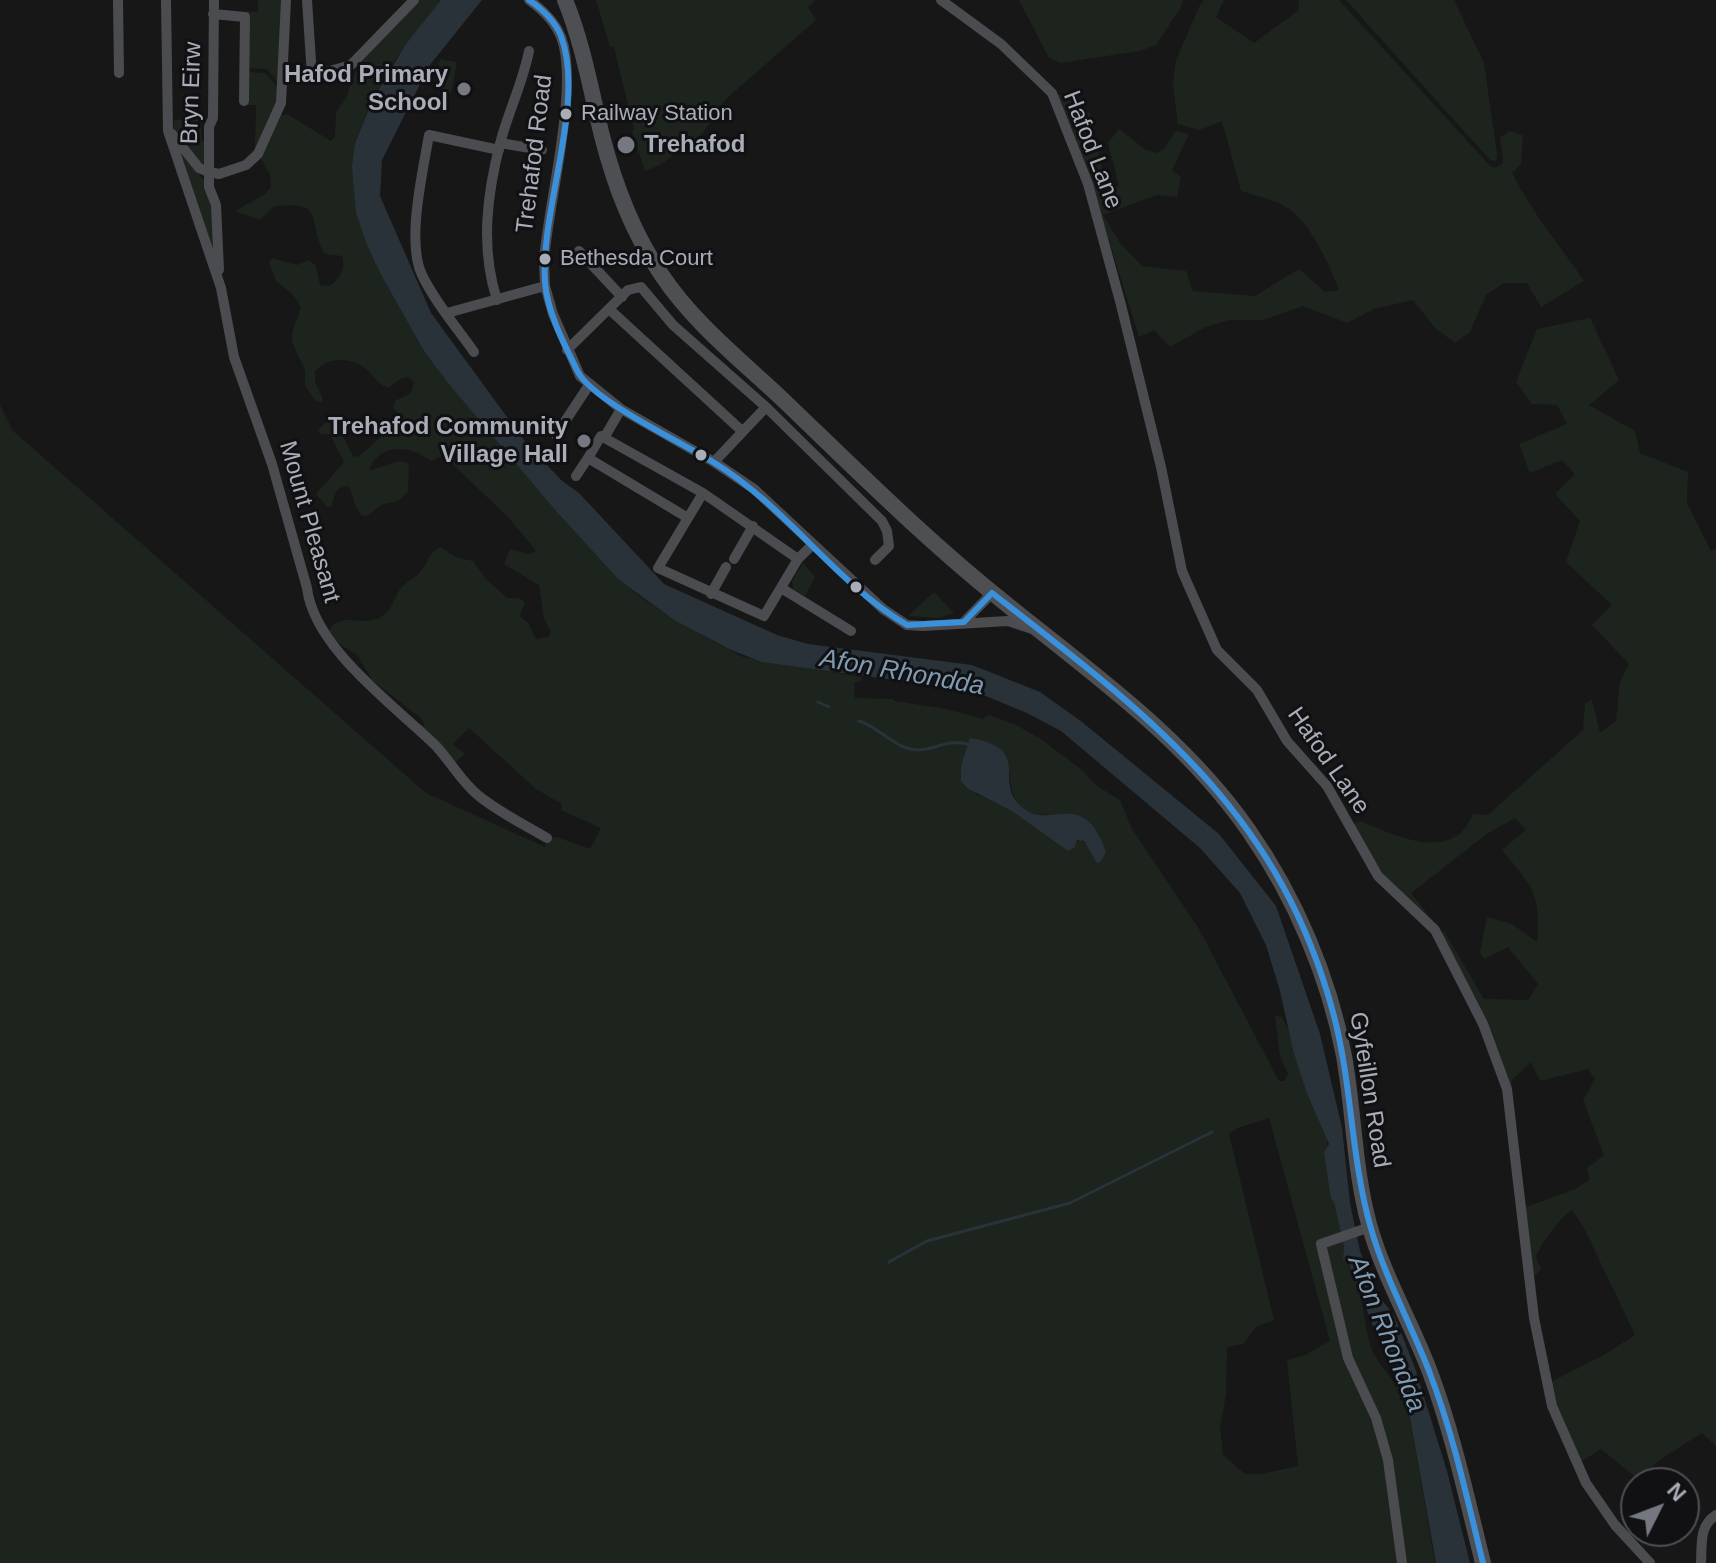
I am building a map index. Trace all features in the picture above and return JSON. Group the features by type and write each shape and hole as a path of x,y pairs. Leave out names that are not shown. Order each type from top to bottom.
{"main road":[{"name":"Gyfeillon Road","path":"565,0 583,55 616,187 638,237 665,281 701,323 905,515 992,593 1138,710 1203,774 1250,832 1285,890 1308,940 1344,1056 1364,1228 1430,1372 1447,1420 1483,1563"}],"street":[{"path":"118,0 119,73"},
{"name":"Mount Pleasant","path":"166,0 168,131 221,288 234,357 272,464 310,608 320,626 353,667 383,699 437,747 477,794 547,838"},
{"name":"Bryn Eirw","path":"214,0 209,187 216,205 221,288"},
{"path":"168,131 199,168 209,172 219,174 246,165 258,154 278,111 283,84 286,0"},
{"path":"307,0 312,76 351,65 414,0"},
{"name":"Trehafod Road","path":"529,0 554,24 565,52 566,93 560,153 546,231 545,286 567,350 580,376 621,409 714,462 754,489 883,609 907,625 1008,621 1042,632"},
{"name":"Hafod Lane","path":"941,0 1001,44 1052,93 1088,184 1121,305 1161,467 1182,571 1217,650 1257,690 1287,741 1327,786 1378,876 1435,930 1483,1024 1507,1089 1534,1318 1552,1406 1586,1483 1615,1525 1650,1563"},
{"path":"213,14 245,17 244,101"},
{"path":"497,300 489,276 486,241 489,197 500,147 523,80 529,51"},
{"path":"474,352 422,275 416,248 418,198 429,135 500,147 542,150"},
{"path":"579,251 622,297"},
{"path":"447,313 545,286"},
{"path":"567,350 628,290 641,287 673,325 766,407 882,521 889,546 875,560"},
{"path":"609,309 742,431"},
{"path":"556,435 589,385"},
{"path":"714,462 766,407"},
{"path":"576,476 621,409"},
{"path":"602,437 703,493 798,559"},
{"path":"588,458 688,518"},
{"path":"703,493 658,568 711,594 764,616 798,559 813,544"},
{"path":"711,594 753,526"},
{"path":"781,588 851,631"},
{"path":"964,622 992,593"},
{"path":"1364,1228 1321,1244 1348,1358 1376,1418 1388,1460 1402,1563"},
{"path":"1701,1563 1703,1529 1716,1515"}],"shaded area":[{"path":"258,0 283,0 277,82 267,69 247,68 247,11 258,12"},
{"path":"420,0 441,0 392,64 355,142 356,213 380,273 424,351 556,511 619,580 674,620 743,657 862,677 861,681 854,683 855,698 893,699 982,719 989,715 1041,739 1082,770 1097,786 1120,800 1132,829 1199,929 1279,1081 1284,1081 1288,1074 1280,1056 1275,1016 1282,1017 1306,1091 1327,1137 1331,1199 1344,1247 1343,1259 1350,1267 1359,1289 1372,1350 1396,1387 1400,1400 1407,1402 1435,1563 0,1563 0,405 13,431 426,793 545,847 547,838 557,837 590,849 601,828 561,810 562,804 536,789 469,728 453,744 465,754 453,764 416,727 425,725 422,719 372,680 358,656 335,641 328,632 333,625 345,620 365,621 384,615 401,588 419,573 440,547 458,558 473,561 486,579 507,598 525,602 520,616 528,623 536,639 549,637 551,632 544,618 539,585 504,564 510,549 529,554 536,551 509,518 443,455 431,461 414,452 396,449 380,455 369,471 399,461 407,463 408,491 397,501 384,504 363,516 348,486 338,490 332,506 327,507 316,494 344,462 330,434 320,434 318,430 328,420 334,419 353,456 358,457 383,435 404,428 404,422 393,407 395,401 411,393 414,382 408,377 402,378 388,388 357,364 344,360 332,361 315,372 315,381 323,399 321,403 315,400 305,386 304,367 292,339 301,307 292,294 276,281 269,262 272,258 297,265 309,260 316,266 320,285 330,286 341,273 342,256 325,254 312,216 302,206 273,207 260,220 235,211 265,194 271,187 270,175 261,159 281,116 287,114 331,141 335,137 336,113 362,61","holes":["1010,773 1013,792 1022,808 1033,814 1052,816 1106,852 1092,856 1090,849 1080,839 1068,851 1012,811 975,794","1269,1118 1330,1341 1305,1355 1287,1360 1298,1466 1245,1474 1223,1455 1220,1428 1226,1394 1227,1347 1243,1344 1256,1327 1274,1320 1229,1134"]},
{"path":"596,0 816,0 808,7 816,20 726,99 702,134 660,165 645,171 632,132 614,47 610,47"},
{"path":"1019,0 1183,0 1156,45 1140,51 1060,63 1049,58"},
{"path":"1204,0 1224,0 1216,17 1254,43 1298,11 1299,0 1339,0 1490,166 1495,168 1502,164 1500,138 1509,131 1523,135 1521,164 1512,173 1537,215 1584,281 1541,307 1527,283 1504,283 1486,295 1470,332 1455,343 1435,328 1413,300 1374,309 1347,323 1303,306 1263,320 1229,320 1206,327 1170,347 1154,330 1139,337 1107,234 1056,95 1069,94 1090,114 1106,188 1119,186 1108,143 1119,129 1146,150 1156,153 1164,149 1175,131 1189,134 1172,170 1181,177 1177,197 1157,195 1103,215 1120,243 1142,266 1186,271 1193,291 1255,296 1299,269 1325,292 1339,290 1319,246 1297,216 1279,203 1241,191 1222,121 1199,130 1178,124 1173,87 1176,60"},
{"path":"1346,0 1454,0 1484,63 1496,161 1490,160"},
{"path":"440,59 457,62 451,93 434,89"},
{"path":"247,72 265,73 281,86 268,128 258,146 243,161 255,148 256,105 247,105"},
{"path":"201,119 201,141 207,141 206,163 200,164 173,129 174,120"},
{"path":"174,140 205,182 213,207 216,268"},
{"path":"1590,318 1619,380 1589,405 1635,431 1640,453 1688,472 1687,503 1711,551 1716,549 1716,1446 1702,1433 1652,1467 1623,1467 1601,1449 1579,1463 1549,1383 1635,1335 1585,1230 1572,1210 1543,1244 1536,1256 1541,1270 1531,1279 1523,1208 1573,1190 1590,1180 1587,1168 1604,1155 1583,1100 1595,1079 1588,1069 1540,1081 1531,1062 1512,1080 1511,1088 1439,934 1444,931 1484,999 1528,1000 1538,984 1508,947 1484,959 1480,952 1487,917 1512,924 1537,942 1536,901 1521,873 1502,850 1526,830 1515,818 1488,833 1411,893 1433,921 1430,923 1388,882 1352,824 1361,821 1406,839 1423,842 1452,838 1464,829 1473,814 1488,815 1583,730 1585,703 1592,700 1600,733 1616,721 1620,682 1629,664 1592,625 1612,605 1566,562 1580,521 1555,494 1575,474 1562,460 1530,473 1519,444 1567,424 1557,405 1532,404 1516,382 1537,329"},
{"path":"803,563 815,577 805,596 793,589 792,581"},
{"path":"934,592 954,613 939,618 908,616"}],"water":[{"name":"Afon Rhondda","path":"441,0 482,0 429,66 382,160 380,196 431,313 526,443 561,480 579,493 664,584 777,635 808,644 972,665 1040,692 1082,722 1219,834 1276,906 1320,1034 1342,1128 1350,1203 1360,1251 1376,1293 1394,1315 1415,1368 1447,1471 1470,1563 1436,1563 1407,1401 1400,1397 1382,1338 1373,1326 1349,1264 1343,1259 1344,1247 1331,1199 1324,1152 1329,1144 1306,1091 1293,1050 1266,945 1240,893 1200,848 1061,731 1027,713 981,694 946,687 762,662 731,650 674,620 619,580 556,511 424,351 366,242 356,213 352,167 355,143 373,99 406,44"},
{"path":"970,738 990,743 1001,750 1007,758 1010,788 1023,808 1033,814 1077,815 1087,821 1097,832 1106,852 1101,861 1097,863 1084,841 1077,840 1075,847 1068,851 1012,811 967,788 961,781 961,766"}],"waterway":[{"path":"818,702 829,707"},
{"path":"859,721 909,749 968,744"},
{"path":"889,1262 927,1241 1070,1203 1212,1132"}],"transit line":[{"path":"529,0 555,25 561,36 567,63 566,124 549,222 545,282 557,328 578,372 587,383 619,408 739,480 856,588 907,625 964,622 992,593 1155,727 1202,774 1244,825 1280,881 1310,944 1334,1016 1370,1225 1382,1262 1438,1394 1483,1563"}],"place":[{"name":"Hafod Primary School","path":"464,89"},
{"name":"Railway Station","path":"566,114"},
{"name":"Trehafod","path":"626,145"},
{"name":"Bethesda Court","path":"545,259"},
{"name":"Trehafod Community Village Hall","path":"584,441"}]}
